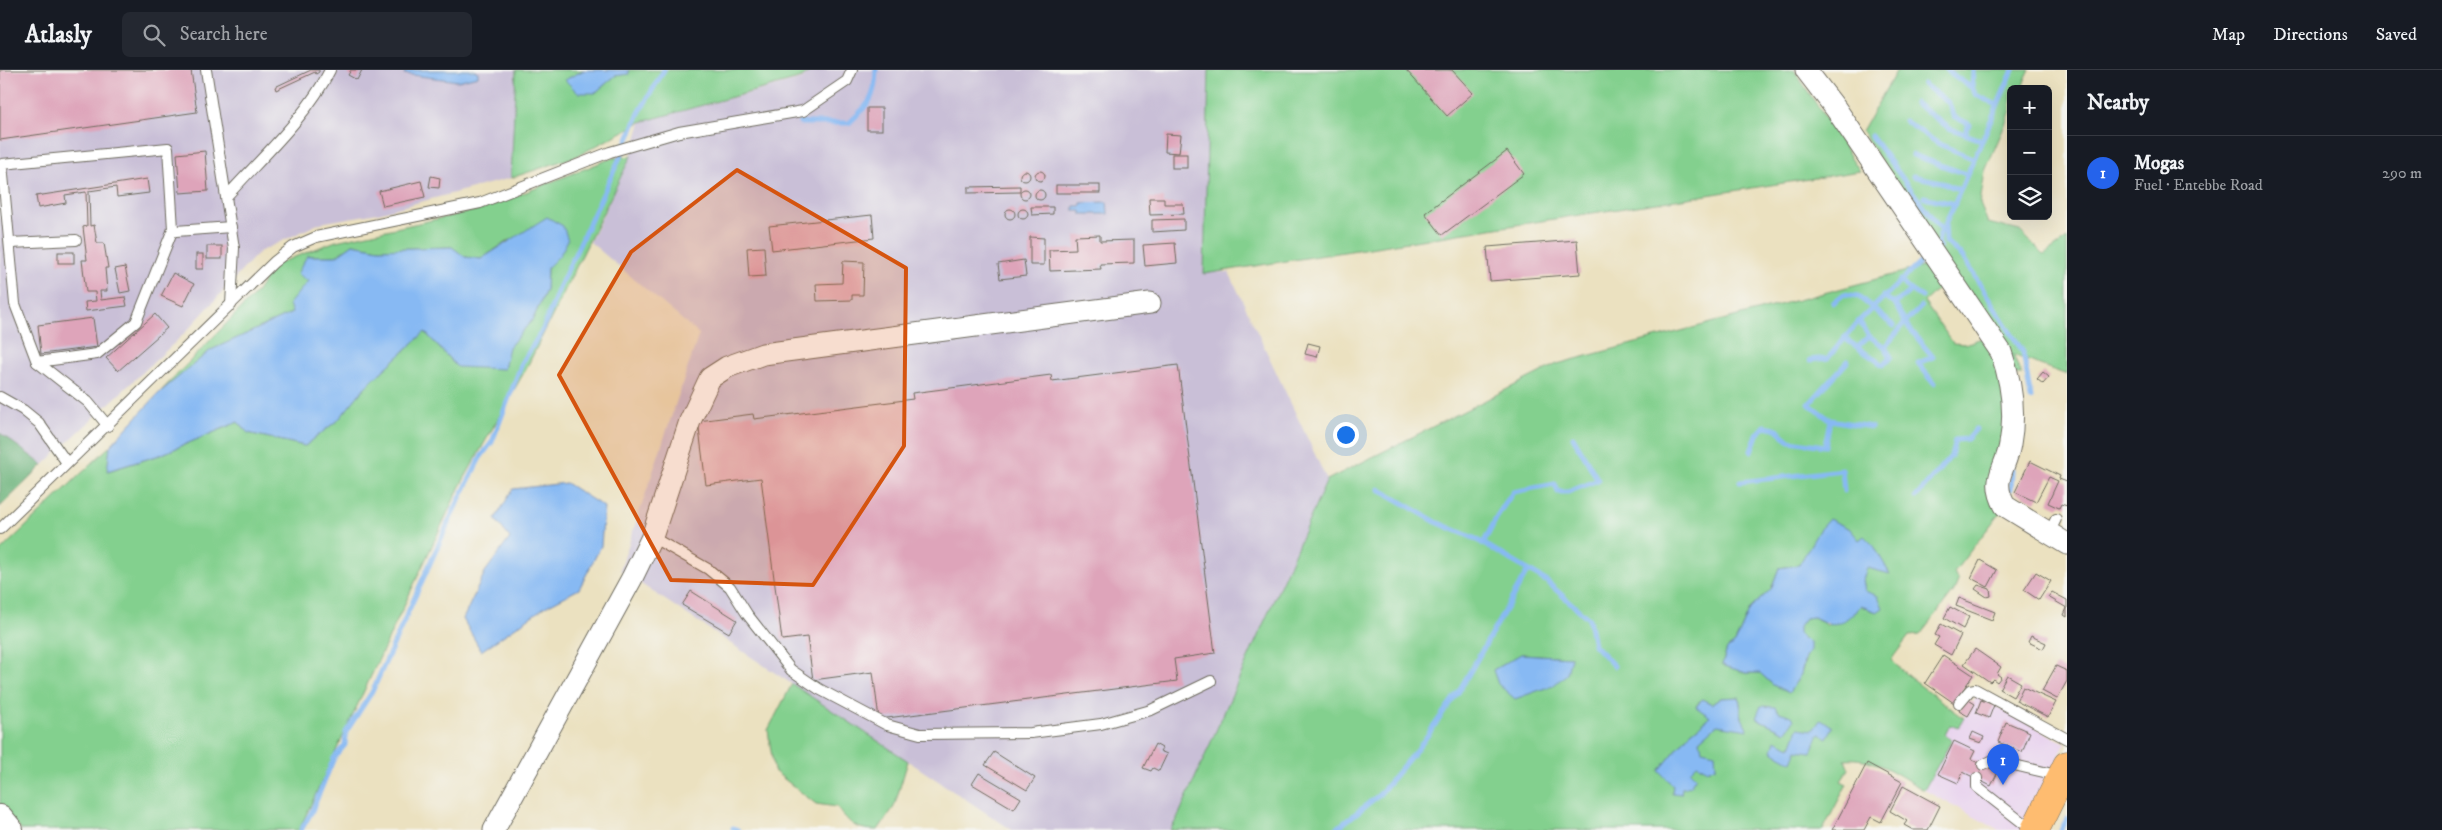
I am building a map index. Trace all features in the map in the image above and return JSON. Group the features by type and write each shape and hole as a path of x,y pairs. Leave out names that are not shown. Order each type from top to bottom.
{"main road":[{"path":"2034,830 2064,770"}],"street":[{"path":"1806,70 1847,125 2002,352 2013,394 2010,443 1998,478 2000,497 2005,506 2057,532"},
{"path":"494,830 632,578 652,537 701,394 710,378 727,367 763,354 1150,303"},
{"path":"0,818 10,830"}],"lane":[{"path":"206,70 234,248 231,305"},
{"path":"226,197 301,113 318,92 330,70"},
{"path":"0,529 67,463 108,426 274,262 293,247 316,237 480,203 610,152 679,132 803,111 848,80 852,70"},
{"path":"37,362 97,354 136,322 173,229 168,148 2,164 15,304 37,362 88,402 108,426"},
{"path":"173,229 176,231 231,227"},
{"path":"10,243 76,240"},
{"path":"0,396 39,423 67,463"},
{"path":"652,537 708,569 730,587 747,614 790,670 819,689 887,725 920,734 1031,733 1101,724 1151,710 1211,681"},
{"path":"1959,703 1970,690 1975,689 2067,739"},
{"path":"1983,765 1993,760 2064,770"},
{"path":"1977,778 1977,787 2034,830"}],"highlighted area":[{"path":"737,170 906,268 904,446 813,585 671,580 559,375 631,252"}],"shaded area":[{"path":"0,70 516,70 511,178 378,213 320,223 259,252 184,334 43,465 0,433"},
{"path":"811,70 1209,70 1204,273 1229,272 1327,480 1177,819 1170,830 1012,830 620,570 699,334 590,242 631,156 641,122 802,79"},
{"path":"1977,696 2065,743 2027,830 1999,830 1924,790 1952,740 1945,735 1950,724 1958,728"}],"green space":[{"path":"516,70 584,70 565,80 595,93 615,76 628,74 629,70 811,70 802,78 641,122 577,156 511,178"},
{"path":"1209,70 1794,70 1860,171 1204,274"},
{"path":"1897,70 2030,70 2023,85 2007,85 2007,120 1985,171 1980,204 1988,223 2020,231 2044,255 2067,239 2067,375 2013,355 2022,375 2014,375 1862,131"},
{"path":"631,156 527,367 459,488 299,830 21,830 0,807 0,551 110,446 108,471 160,455 238,422 248,433 305,446 339,419 365,387 425,332 457,367 509,347 533,319 546,290 547,268 560,255 509,240 481,259 465,257 452,247 379,249 353,244 336,256 307,256 312,282 292,313 211,350 159,393 256,293 274,265 336,241 483,209 612,158"},
{"path":"1933,264 1947,280 1924,302 1953,343 1965,344 1985,337 2006,382 2003,509 1954,572 1958,581 1954,591 1920,635 1909,636 1891,660 1909,677 1964,718 1958,728 1950,725 1945,735 1952,740 1924,790 1877,764 1856,759 1845,759 1849,769 1841,781 1847,784 1823,830 1170,830 1177,819 1327,480 1557,364","holes":["1859,541 1867,568 1863,579 1865,591 1877,612 1861,606 1851,615 1827,625 1814,617 1805,618 1798,626 1799,635 1810,643 1801,674 1789,692 1773,685 1760,673 1746,673 1722,665 1727,649 1735,643 1750,609 1771,589 1779,568 1799,565 1809,549","1522,654 1570,657 1567,674 1493,670","1739,697 1742,718 1717,724 1700,740 1699,757 1689,772 1696,777 1672,793 1673,785 1659,771 1689,734 1710,717 1696,706 1702,699 1712,704 1721,698","1775,707 1779,712 1785,732 1756,718"]},
{"path":"0,433 43,465 0,507"},
{"path":"792,684 908,761 894,807 878,830 864,829 854,825 837,807 816,804 774,771 768,730"}],"water":[{"path":"406,70 474,70 478,72 478,76 458,81 404,74"},
{"path":"584,70 629,70 629,74 615,76 595,93 578,93 565,80"},
{"path":"1107,202 1108,214 1081,214 1081,211 1074,211 1074,206 1081,206 1081,203"},
{"path":"547,217 563,226 568,240 560,255 547,268 546,290 533,319 509,347 504,369 457,367 425,332 365,387 339,419 305,446 248,433 238,422 160,455 107,471 110,446 159,393 211,350 292,313 289,304 308,281 297,274 307,256 336,256 353,244 379,249 452,247 465,257 481,259"},
{"path":"566,483 604,507 601,546 579,589 545,607 481,651 463,619 485,572 510,538 495,519 513,489"},
{"path":"1829,519 1850,529 1859,540 1864,536 1874,546 1890,574 1867,568 1863,579 1865,591 1878,596 1883,608 1877,612 1861,606 1849,617 1834,624 1814,617 1805,618 1799,626 1799,635 1810,643 1810,650 1805,657 1801,674 1789,693 1773,685 1760,673 1746,673 1722,665 1727,649 1735,643 1750,609 1771,589 1779,568 1799,565 1819,530"},
{"path":"1521,654 1571,657 1567,674 1554,685 1515,699 1498,684 1493,670"},
{"path":"1739,697 1742,718 1748,730 1717,725 1700,740 1702,750 1715,753 1716,767 1708,770 1697,764 1690,771 1696,777 1690,786 1682,788 1681,794 1672,793 1673,785 1659,771 1689,734 1710,717 1696,707 1702,699 1712,704 1721,698"},
{"path":"1761,706 1775,707 1779,712 1792,716 1794,720 1785,732 1756,718"},
{"path":"1821,719 1833,727 1827,738 1819,734 1811,752 1797,750 1792,762 1772,751 1775,740 1791,747 1798,728 1813,730"}],"building":[{"path":"0,70 191,70 197,112 0,140"},
{"path":"311,70 319,70 319,72 316,74 315,72 276,90 275,87"},
{"path":"351,70 362,70 357,80 348,75"},
{"path":"1406,70 1452,70 1473,93 1447,116"},
{"path":"867,108 882,108 882,130 867,130"},
{"path":"1166,134 1181,135 1179,153 1165,152"},
{"path":"205,151 208,191 180,193 177,154"},
{"path":"1507,151 1524,174 1442,235 1425,213"},
{"path":"1172,154 1187,154 1187,168 1172,168"},
{"path":"1023,171 1027,171 1030,176 1029,180 1023,181 1020,178 1020,174"},
{"path":"1038,171 1042,171 1045,176 1044,180 1038,181 1035,178 1035,174"},
{"path":"431,176 440,178 439,188 429,187"},
{"path":"147,179 149,193 117,197 116,187 89,191 90,226 94,225 97,243 104,243 108,268 105,268 107,291 100,291 101,300 125,297 127,306 86,311 85,302 96,301 95,292 86,292 82,260 87,260 83,227 87,226 86,192 65,195 66,203 38,208 36,196"},
{"path":"421,181 425,197 383,206 379,191"},
{"path":"1056,185 1100,185 1100,193 1056,193"},
{"path":"1020,186 1020,192 968,193 968,187"},
{"path":"1023,189 1027,189 1030,194 1029,198 1023,199 1020,196 1020,192"},
{"path":"1038,190 1042,190 1045,195 1044,199 1038,200 1035,197 1035,193"},
{"path":"1149,198 1164,198 1164,204 1183,204 1184,214 1150,215"},
{"path":"1031,207 1053,207 1053,214 1032,215"},
{"path":"1008,209 1012,209 1015,214 1014,218 1008,219 1005,216 1005,212"},
{"path":"1021,209 1025,209 1028,214 1027,218 1021,219 1018,216 1018,212"},
{"path":"872,215 874,238 772,250 769,226"},
{"path":"1184,219 1184,230 1152,232 1152,220"},
{"path":"1100,235 1100,241 1134,240 1134,263 1100,264 1101,269 1050,271 1049,250 1076,249 1075,236"},
{"path":"1030,237 1044,238 1044,265 1030,265"},
{"path":"1577,240 1580,274 1490,281 1487,247"},
{"path":"1175,243 1177,263 1145,266 1143,245"},
{"path":"207,246 222,246 222,259 207,259"},
{"path":"764,247 766,276 749,277 747,248"},
{"path":"58,252 74,252 74,263 58,263"},
{"path":"196,254 203,254 203,269 196,269"},
{"path":"1024,260 1026,276 1000,279 998,264"},
{"path":"843,261 864,262 863,295 852,295 852,300 817,301 816,284 842,283"},
{"path":"125,267 130,291 120,293 115,269"},
{"path":"173,273 194,284 183,306 161,296"},
{"path":"155,314 167,328 118,371 106,358"},
{"path":"93,318 97,347 41,354 38,325"},
{"path":"1308,343 1320,346 1317,357 1305,354"},
{"path":"1178,365 1215,653 1174,659 1177,681 879,719 873,672 813,680 807,637 782,640 761,478 706,485 698,421 753,414 754,419 913,399 912,393 1051,375 1052,381"},
{"path":"2043,372 2049,377 2043,384 2037,379"},
{"path":"2030,461 2060,476 2059,479 2067,482 2067,506 2061,504 2059,508 2048,503 2058,481 2049,477 2036,502 2015,492"},
{"path":"1980,560 1997,570 1988,587 1971,578"},
{"path":"2036,572 2051,581 2039,600 2024,590"},
{"path":"1978,585 1990,589 1991,596 1987,597 1975,589"},
{"path":"691,591 737,620 729,633 682,605"},
{"path":"2052,592 2067,600 2067,608 2048,597"},
{"path":"1959,598 1995,612 1992,620 1956,606"},
{"path":"1950,607 1969,617 1963,629 1944,618"},
{"path":"1941,624 1961,635 1951,655 1934,645 1939,637 1935,635"},
{"path":"2031,636 2046,643 2043,649 2028,642"},
{"path":"1975,649 2001,667 1997,674 2001,677 1997,682 1993,679 1990,682 1964,664"},
{"path":"1943,655 1973,675 1954,703 1925,683"},
{"path":"2056,666 2067,671 2067,681 2057,699 2042,691"},
{"path":"2007,675 2021,683 2013,697 1999,689"},
{"path":"2023,687 2056,702 2048,717 2016,701"},
{"path":"1967,699 1975,704 1968,716 1959,711"},
{"path":"1981,700 1994,705 1989,718 1976,713"},
{"path":"2006,722 2030,732 2022,752 1998,742"},
{"path":"1973,732 1984,737 1981,743 1970,739"},
{"path":"1954,741 1975,751 1971,759 1998,772 1991,786 1963,772 1958,783 1938,774"},
{"path":"1155,744 1162,748 1160,751 1167,754 1159,771 1153,768 1151,771 1143,768"},
{"path":"994,752 1035,778 1027,790 985,765"},
{"path":"1867,763 1902,782 1881,822 1871,817 1864,830 1832,830"},
{"path":"979,773 1021,798 1014,809 972,784"},
{"path":"1903,786 1940,806 1928,830 1913,830 1904,825 1907,821 1890,811"}],"waterway":[{"path":"301,830 311,813 334,758 345,745 346,732 372,692 455,508 480,458 492,442 522,363 543,329 559,288 639,113 664,70"},
{"path":"800,123 849,123 870,100 873,94 876,70"},
{"path":"1946,70 1972,88 1976,95 1997,105"},
{"path":"1972,88 1973,70"},
{"path":"1944,227 2013,70"},
{"path":"1923,84 1949,103 1953,116 1969,124 1965,134"},
{"path":"1915,103 1949,128 1981,140"},
{"path":"1905,121 1939,144 1972,158"},
{"path":"1841,135 1846,143"},
{"path":"1871,136 1942,231"},
{"path":"1913,155 1966,174"},
{"path":"1913,176 1941,182 1960,190"},
{"path":"1924,197 1955,204"},
{"path":"1945,225 1946,242 1962,256 2023,352 2031,398"},
{"path":"1940,234 1938,243 1940,246"},
{"path":"1810,360 1828,358 1859,321 1927,256"},
{"path":"1900,280 1906,287 1922,297"},
{"path":"1883,296 1895,304 1911,290"},
{"path":"1833,303 1844,294 1858,296 1894,326"},
{"path":"1895,304 1905,323 1921,307"},
{"path":"1859,321 1869,336 1885,347"},
{"path":"1844,338 1883,365 1891,357 1885,347 1905,323 1933,357 1918,363 1934,383"},
{"path":"1858,346 1869,336"},
{"path":"1848,361 1809,404 1830,420 1871,427"},
{"path":"1751,451 1757,435 1765,426 1775,428 1790,441 1825,446 1830,420"},
{"path":"1916,497 1951,456 1955,440 1967,439 1976,429"},
{"path":"1483,544 1499,513 1513,492 1555,484 1558,492 1568,492 1598,480 1573,437"},
{"path":"1740,482 1842,470 1844,491"},
{"path":"2011,489 2012,470"},
{"path":"1379,489 1436,522 1476,539 1546,581 1589,619 1594,645 1614,666"},
{"path":"1335,830 1379,795 1422,743 1459,691 1528,570"},
{"path":"2061,830 2067,819"},
{"path":"733,828 738,830"}],"place":[{"name":"Mogas","path":"2003,785"}]}
